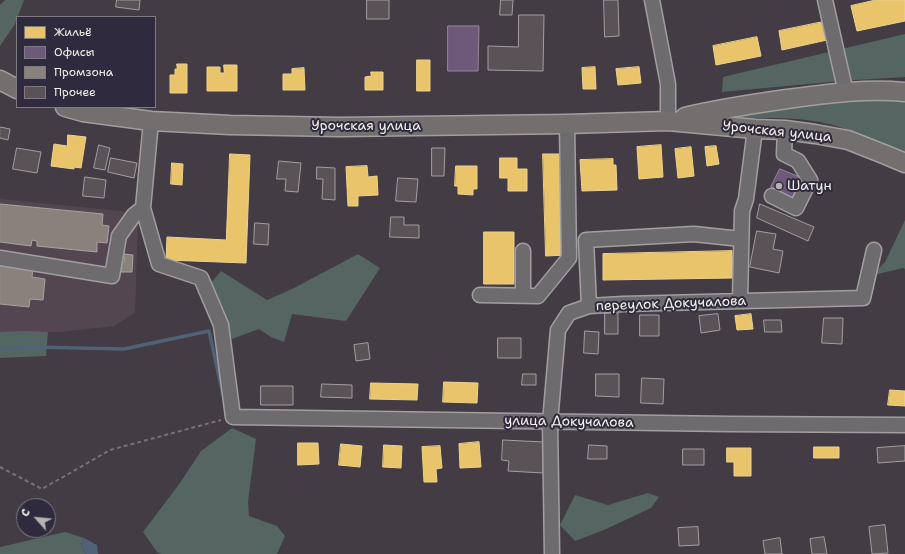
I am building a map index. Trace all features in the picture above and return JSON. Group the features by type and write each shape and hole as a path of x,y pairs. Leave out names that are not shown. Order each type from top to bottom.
{"main road":[{"path":"0,80 16,88"},
{"name":"Урочская улица","path":"668,121 732,107 822,94 905,92"},
{"name":"Урочская улица","path":"69,108 83,112 151,121 230,125 340,127 668,121 755,129 785,130 848,140 905,163"}],"street":[{"path":"652,0 668,84 668,121"},
{"path":"825,0 846,93"},
{"path":"151,121 142,208 159,264 201,278 221,326 233,417"},
{"path":"480,295 538,296 569,258 567,124"},
{"path":"740,301 742,211 746,199 755,129"},
{"path":"772,196 796,208 810,180 798,161 784,154 785,130"},
{"path":"0,258 112,276 119,236 134,215 142,208"},
{"path":"589,306 586,240 694,234 741,239"},
{"name":"переулок Докучалова","path":"552,554 550,422 558,330 570,313 589,306 863,298 874,250"},
{"path":"523,251 523,295"},
{"name":"улица Докучалова","path":"233,417 550,422 905,425"}],"path":[{"path":"0,466 42,489 110,450 233,417"}],"shaded area":[{"path":"5,0 24,0 18,16 16,16 15,24 0,46 0,5"},
{"path":"905,34 905,77 841,81 722,92 723,77"},
{"path":"884,97 905,100 905,155 858,133 820,122 782,118 699,119"},
{"path":"0,199 131,212 138,219 135,313 114,326 60,332 0,332"},
{"path":"905,220 905,269 903,268 873,275 885,262"},
{"path":"358,254 380,268 346,321 292,314 284,342 271,337 259,329 232,339 210,284 221,271 267,300 294,288"},
{"path":"0,332 48,332 46,356 0,358"},
{"path":"232,428 256,439 248,502 249,516 277,526 285,536 277,554 161,554 157,552 143,532 180,483 201,451"},
{"path":"648,493 659,497 651,508 604,530 575,541 560,525 575,495 608,505"},
{"path":"65,532 84,538 81,545 86,554 0,554 0,547 39,538 56,538 56,534"}],"water":[{"path":"84,538 97,545 98,554 86,554 81,545"}],"building: Жильё":[{"path":"876,0 905,0 905,21 857,31 851,6"},
{"path":"823,22 827,40 782,50 779,31"},
{"path":"757,37 761,56 716,65 713,46"},
{"path":"417,60 430,60 430,91 417,91"},
{"path":"177,64 187,64 187,93 170,93 170,75 175,75"},
{"path":"224,65 237,65 237,91 207,91 207,67 220,67 220,73 224,73"},
{"path":"595,67 596,89 583,89 582,68"},
{"path":"639,67 641,83 618,85 616,69"},
{"path":"304,68 305,90 283,90 283,74 292,74 292,69"},
{"path":"371,72 383,72 383,90 365,90 365,77 371,76"},
{"path":"68,135 86,137 81,168 74,167 74,169 51,166 54,144 67,146"},
{"path":"661,145 663,177 639,179 637,147"},
{"path":"716,146 719,164 707,166 705,147"},
{"path":"691,147 694,176 678,178 675,149"},
{"path":"230,154 250,155 246,263 166,260 167,237 226,240"},
{"path":"543,154 564,154 567,255 546,256"},
{"path":"500,158 517,158 517,169 527,169 527,191 508,191 508,178 500,178"},
{"path":"613,159 613,165 616,165 617,190 582,191 580,160"},
{"path":"172,163 183,164 182,185 171,184"},
{"path":"367,166 368,177 377,176 378,195 358,196 358,206 348,206 346,167"},
{"path":"456,166 477,166 477,189 473,189 473,195 458,194 458,186 455,186"},
{"path":"484,232 514,232 514,284 484,284"},
{"path":"732,251 733,278 603,280 603,254"},
{"path":"751,314 753,329 737,330 735,316"},
{"path":"444,382 478,383 477,403 443,402"},
{"path":"371,383 418,384 417,400 370,399"},
{"path":"890,390 905,391 905,406 888,405"},
{"path":"479,442 481,467 460,468 459,444"},
{"path":"298,443 318,443 319,464 298,465"},
{"path":"341,444 362,446 360,467 339,465"},
{"path":"384,445 402,446 401,468 383,467"},
{"path":"440,446 442,468 436,469 437,482 424,482 422,447"},
{"path":"814,447 839,447 839,458 814,458"},
{"path":"727,448 751,448 751,476 734,476 734,462 727,462"}],"building: Офисы":[{"path":"448,26 479,26 478,71 448,71"},
{"path":"780,169 802,178 792,198 771,187"}],"building: Промзона":[{"path":"0,204 103,214 102,225 109,226 107,243 97,242 97,252 37,246 37,241 32,240 31,246 0,242"},
{"path":"124,254 133,255 132,272 119,272 119,262 124,262"},
{"path":"0,265 33,268 32,277 45,279 43,300 30,299 29,307 0,304"}],"building: Прочее":[{"path":"117,0 140,0 139,10 116,7"},
{"path":"367,0 389,0 389,19 367,19"},
{"path":"501,0 513,0 512,15 500,15"},
{"path":"604,0 618,0 619,36 605,37"},
{"path":"519,15 544,15 543,71 488,70 488,46 518,47"},
{"path":"0,127 10,129 8,140 0,138"},
{"path":"99,145 110,148 105,170 94,168"},
{"path":"17,148 41,152 37,173 13,169"},
{"path":"432,148 445,148 444,176 432,176"},
{"path":"111,158 137,163 134,178 108,172"},
{"path":"279,161 301,163 298,192 285,191 286,179 277,179"},
{"path":"317,167 335,168 335,200 322,199 323,179 317,179"},
{"path":"85,177 106,180 104,198 83,196"},
{"path":"398,178 418,179 416,202 396,201"},
{"path":"760,204 814,227 808,241 757,218"},
{"path":"391,217 404,217 404,225 419,225 419,238 390,237"},
{"path":"255,223 269,224 268,245 254,244"},
{"path":"757,231 776,234 773,249 783,251 779,273 750,267"},
{"path":"605,313 618,313 618,334 605,334"},
{"path":"718,314 720,330 701,333 699,316"},
{"path":"640,315 659,315 659,336 640,336"},
{"path":"824,318 843,318 842,344 822,343"},
{"path":"764,320 781,320 782,332 765,332"},
{"path":"585,331 599,332 598,354 584,353"},
{"path":"498,338 521,338 521,358 498,358"},
{"path":"368,343 370,359 356,361 354,345"},
{"path":"523,374 536,374 536,385 522,385"},
{"path":"596,374 619,374 619,397 596,396"},
{"path":"642,378 664,379 663,404 641,403"},
{"path":"322,384 352,385 352,398 321,397"},
{"path":"261,386 293,386 293,405 261,405"},
{"path":"503,440 544,442 543,473 508,471 509,461 502,460"},
{"path":"589,445 607,446 607,459 588,459"},
{"path":"905,446 905,461 878,463 877,448"},
{"path":"683,449 704,449 704,465 683,465"},
{"path":"885,525 888,553 872,554 869,527"},
{"path":"698,527 699,545 679,546 678,528"},
{"path":"824,537 827,554 812,554 810,539"},
{"path":"780,538 782,554 765,554 763,541"}],"waterway":[{"path":"0,349 33,347 124,349 209,331 223,395"}],"place":[{"name":"Шатун","path":"779,186"}]}
